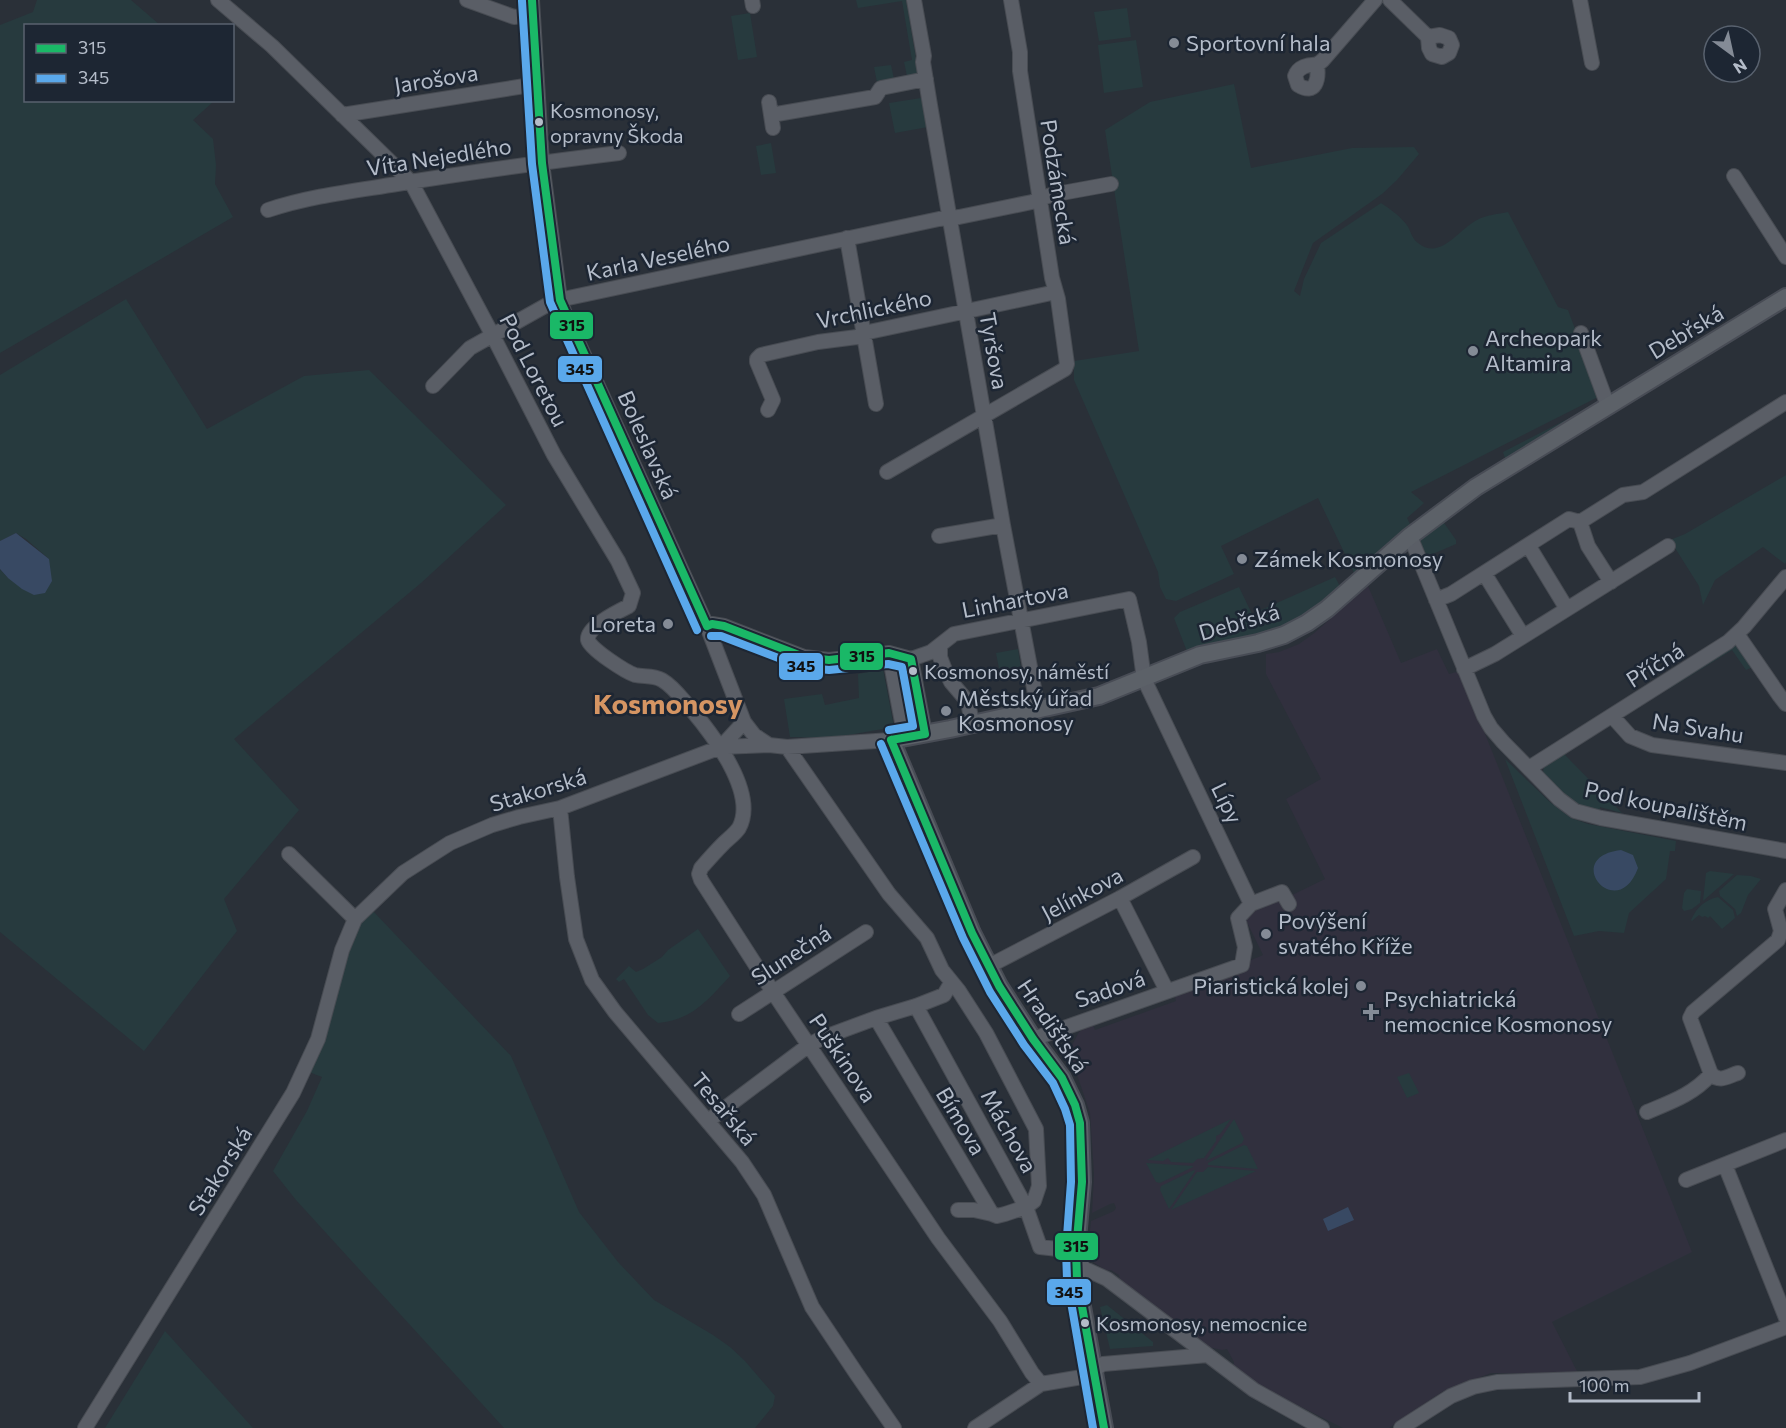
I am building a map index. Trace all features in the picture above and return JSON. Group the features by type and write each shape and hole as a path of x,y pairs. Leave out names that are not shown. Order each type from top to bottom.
{"main road":[{"name":"Debřská","path":"898,739 1099,696 1200,655 1267,641 1292,631 1327,609 1409,537 1501,470 1786,297"},
{"name":"Hradišťská","path":"898,739 972,933 999,986 1070,1092 1080,1123 1082,1182 1076,1251 1077,1279 1104,1428"}],"street":[{"name":"Pod Loretou","path":"218,0 272,46 411,182 554,455 618,561 633,593 629,606 602,622 590,633 588,642 597,652 635,675 651,676 662,680 675,690 721,747"},
{"path":"467,0 514,16 532,15"},
{"name":"Boleslavská","path":"532,0 542,163 560,300 707,626 744,722 754,735 769,745"},
{"name":"Tyršova","path":"914,0 949,217 1038,710"},
{"name":"Podzámecká","path":"984,416 1065,369 1067,364 1020,71 1020,52 1011,0"},
{"path":"1317,65 1375,0"},
{"path":"1390,0 1428,37"},
{"path":"1580,0 1592,63"},
{"path":"771,115 875,97 880,88 926,79"},
{"name":"Jarošova","path":"342,115 537,84"},
{"name":"Víta Nejedlého","path":"268,210 299,200 619,153"},
{"path":"1734,176 1786,257"},
{"name":"Karla Veselého","path":"433,386 470,348 554,301 1111,184"},
{"path":"848,238 876,404"},
{"name":"Vrchlického","path":"768,410 773,400 757,362 759,356 818,342 857,337 864,333 1056,292"},
{"path":"1581,333 1605,398 1610,405"},
{"path":"1436,600 1451,594 1569,519 1580,522 1623,495 1638,494 1648,489 1786,402"},
{"path":"887,472 984,416"},
{"path":"1580,522 1588,546 1611,582"},
{"path":"939,536 1003,525"},
{"name":"Pod koupalištěm","path":"1409,537 1484,716 1491,728 1559,799 1575,811 1622,822 1786,851"},
{"path":"1528,545 1567,609"},
{"path":"1464,669 1495,654 1668,546"},
{"path":"1484,573 1523,636"},
{"name":"Příčná","path":"1529,768 1719,649 1737,634 1786,578"},
{"name":"Linhartova","path":"911,659 932,652 954,633 1129,599 1139,642 1144,679"},
{"path":"707,626 712,624 724,626 804,657 830,660 889,653 911,659 925,734"},
{"path":"1737,634 1786,704"},
{"path":"940,647 940,657 951,682 968,702 972,723"},
{"path":"721,747 769,745 787,747 898,739 889,653"},
{"name":"Lípy","path":"1144,679 1251,904"},
{"name":"Na Svahu","path":"1612,716 1630,736 1652,745 1786,763"},
{"path":"721,747 744,722"},
{"name":"Stakorská","path":"85,1428 298,1084 318,1039 342,950 355,919 403,873 450,843 492,825 560,808 721,747"},
{"name":"Puškinova","path":"721,747 737,781 743,801 742,816 739,828 701,868 699,874 701,880 938,1238 1000,1321 1041,1384"},
{"path":"787,747 889,894 927,938 942,970 959,991 986,1033 1036,1129 1039,1186 1034,1201 1026,1207 997,1216 974,1210 958,1210"},
{"name":"Tesařská","path":"560,808 576,939 592,980 615,1012 742,1162 764,1195 812,1306 894,1428"},
{"path":"289,854 355,919"},
{"name":"Jelínkova","path":"989,966 1193,857"},
{"path":"1251,904 1282,892 1289,904"},
{"path":"1738,1073 1722,1079 1712,1074 1690,1018 1694,1012 1778,940 1781,931 1775,909 1785,894"},
{"name":"Sadová","path":"1120,898 1167,991"},
{"name":"Sadová","path":"1033,1039 1242,965 1245,947 1238,918 1251,904"},
{"name":"Slunečná","path":"739,1014 866,932"},
{"path":"708,1121 809,1045 876,1018 944,995 951,983"},
{"name":"Máchova","path":"916,1006 1026,1207 1040,1247 1076,1251"},
{"name":"Bímova","path":"876,1018 992,1214"},
{"path":"1647,1112 1684,1097 1712,1074"},
{"path":"1686,1180 1786,1140"},
{"path":"1725,1165 1786,1318"},
{"path":"1076,1251 1083,1268 1107,1279 1254,1390 1322,1428"},
{"path":"1401,1428 1451,1396 1473,1387 1497,1382 1640,1377 1690,1362 1786,1327"},
{"path":"975,1428 1041,1384 1082,1377 1103,1364 1208,1355"}],"shaded area":[{"name":"Psychiatrická nemocnice Kosmonosy","path":"1368,586 1401,663 1437,649 1449,674 1460,671 1692,1252 1552,1322 1579,1375 1491,1373 1442,1392 1389,1428 1343,1428 1253,1383 1233,1367 1234,1362 1227,1349 1208,1347 1120,1281 1119,1275 1111,1270 1107,1271 1087,1258 1091,1221 1116,1208 1114,1203 1092,1213 1094,1174 1090,1113 1073,1063 1071,1047 1079,1032 1092,1023 1095,1030 1176,1001 1174,993 1263,955 1244,916 1325,879 1286,799 1321,779 1266,674 1266,654 1279,652 1299,644"}],"green space":[{"path":"37,0 131,0 159,24 24,24 24,102 213,102 193,120 213,139 216,165 215,184 233,217 0,353 0,25 33,12"},
{"path":"856,0 906,0 917,74 907,76 904,62 912,60 902,1 858,8"},
{"path":"1127,8 1131,37 1099,41 1094,12"},
{"path":"750,13 757,57 738,60 731,16"},
{"path":"1136,40 1143,87 1104,93 1098,45"},
{"path":"891,65 894,79 877,82 874,67"},
{"path":"1234,84 1251,168 1352,148 1414,147 1419,154 1382,194 1313,243 1294,291 1300,296 1304,279 1321,243 1381,203 1408,226 1414,239 1426,248 1434,248 1449,242 1477,220 1508,212 1558,307 1568,310 1600,396 1411,492 1424,503 1407,518 1410,524 1355,575 1318,498 1221,546 1234,574 1176,601 1166,599 1160,587 1158,572 1074,380 1074,361 1139,351 1105,130 1150,102"},
{"path":"921,98 928,127 895,133 889,103"},
{"path":"771,143 776,173 761,175 756,146"},
{"path":"126,299 207,429 304,376 369,370 506,505 421,583 234,739 299,810 224,899 237,931 144,1051 0,932 0,569 8,578 49,559 16,533 0,541 0,375"},
{"path":"1595,405 1561,428 1505,458 1503,452"},
{"path":"1786,475 1785,564 1763,547 1715,580 1703,605 1699,586 1670,540 1685,534"},
{"path":"1442,520 1456,540 1456,544 1426,557 1421,538"},
{"path":"1335,577 1341,588 1317,610 1287,627 1239,638 1188,654 1174,618 1180,612 1239,587 1252,614"},
{"path":"1738,643 1753,667 1746,670 1732,650 1669,689 1669,686 1732,644 1734,646"},
{"path":"1018,649 1022,675 1001,679 996,653"},
{"path":"883,669 894,727 831,738 790,737 784,699 822,694 825,705 859,698 858,674"},
{"path":"1563,752 1567,753 1565,755 1622,813 1600,807 1599,813 1573,805 1543,773 1544,766"},
{"path":"1505,759 1551,803 1571,818 1588,824 1676,841 1675,851 1670,851 1666,879 1629,913 1624,933 1599,931 1574,936"},
{"path":"1710,871 1734,874 1703,901 1706,873"},
{"path":"1737,875 1761,879 1748,895 1741,913 1737,916 1735,909 1720,896 1719,891"},
{"path":"1687,889 1701,891 1700,903 1684,911 1682,908 1684,893"},
{"path":"1718,897 1733,910 1735,918 1722,929 1710,916 1708,918 1699,915 1691,920 1702,905"},
{"path":"372,910 511,1056 579,1212 618,1262 654,1300 730,1347 775,1396 773,1406 755,1428 504,1428 296,1200 273,1171 307,1111 322,1077 309,1072 356,920"},
{"path":"698,929 730,976 707,1001 690,1013 658,1023 648,1015 624,979 619,982 616,979 629,966 636,972 643,969"},
{"path":"1409,1073 1419,1093 1407,1098 1397,1077"},
{"path":"1231,1119 1216,1136 1216,1141 1204,1158 1197,1159 1193,1163 1171,1162 1168,1158 1163,1161 1147,1160"},
{"path":"1234,1119 1244,1139 1242,1143 1206,1161"},
{"path":"1244,1145 1247,1146 1258,1169 1208,1165 1208,1163"},
{"path":"1146,1163 1193,1167 1160,1183 1156,1182"},
{"path":"1208,1167 1256,1171 1171,1210 1197,1172 1203,1172"},
{"path":"1194,1170 1169,1209 1160,1190 1161,1186"},
{"path":"1107,1305 1153,1342 1153,1346 1110,1349 1100,1307"},
{"path":"165,1331 253,1428 105,1428"}],"water":[{"path":"16,533 49,559 52,581 45,593 34,595 22,589 0,569 0,541"},
{"path":"1621,850 1633,855 1638,868 1629,884 1618,890 1607,889 1599,883 1594,874 1595,864 1603,855"},
{"path":"1348,1207 1354,1220 1328,1231 1323,1219"}],"transit line":[{"name":"315","path":"532,0 542,163 560,300 707,626"},
{"name":"345","path":"522,1 532,164 550,302 697,630"},
{"name":"315","path":"707,626 712,624 724,626 804,657 829,660 889,653 911,659 925,734 891,740"},
{"name":"345","path":"711,636 721,636 802,667 829,670 888,664 902,667 913,726 889,730"},
{"name":"315","path":"891,740 972,933 999,986 1033,1039 1062,1078 1075,1105 1080,1123 1082,1182 1076,1251 1077,1279 1104,1428"},
{"name":"345","path":"881,744 963,938 990,992 1024,1045 1053,1083 1070,1125 1071,1182 1066,1250 1067,1279 1093,1428"}],"place":[{"name":"Sportovní hala","path":"1174,43"},
{"name":"Kosmonosy, opravny Škoda","path":"539,122"},
{"name":"Archeopark Altamira","path":"1473,351"},
{"name":"Zámek Kosmonosy","path":"1242,559"},
{"name":"Loreta","path":"668,624"},
{"name":"Kosmonosy, náměstí","path":"913,671"},
{"name":"Městský úřad Kosmonosy","path":"946,711"},
{"name":"Povýšení svatého Kříže","path":"1266,934"},
{"name":"Piaristická kolej","path":"1361,986"},
{"name":"Psychiatrická nemocnice Kosmonosy","path":"1371,1012"},
{"name":"Kosmonosy, nemocnice","path":"1085,1323"}],"district":[{"name":"Kosmonosy","path":"668,704"}]}
